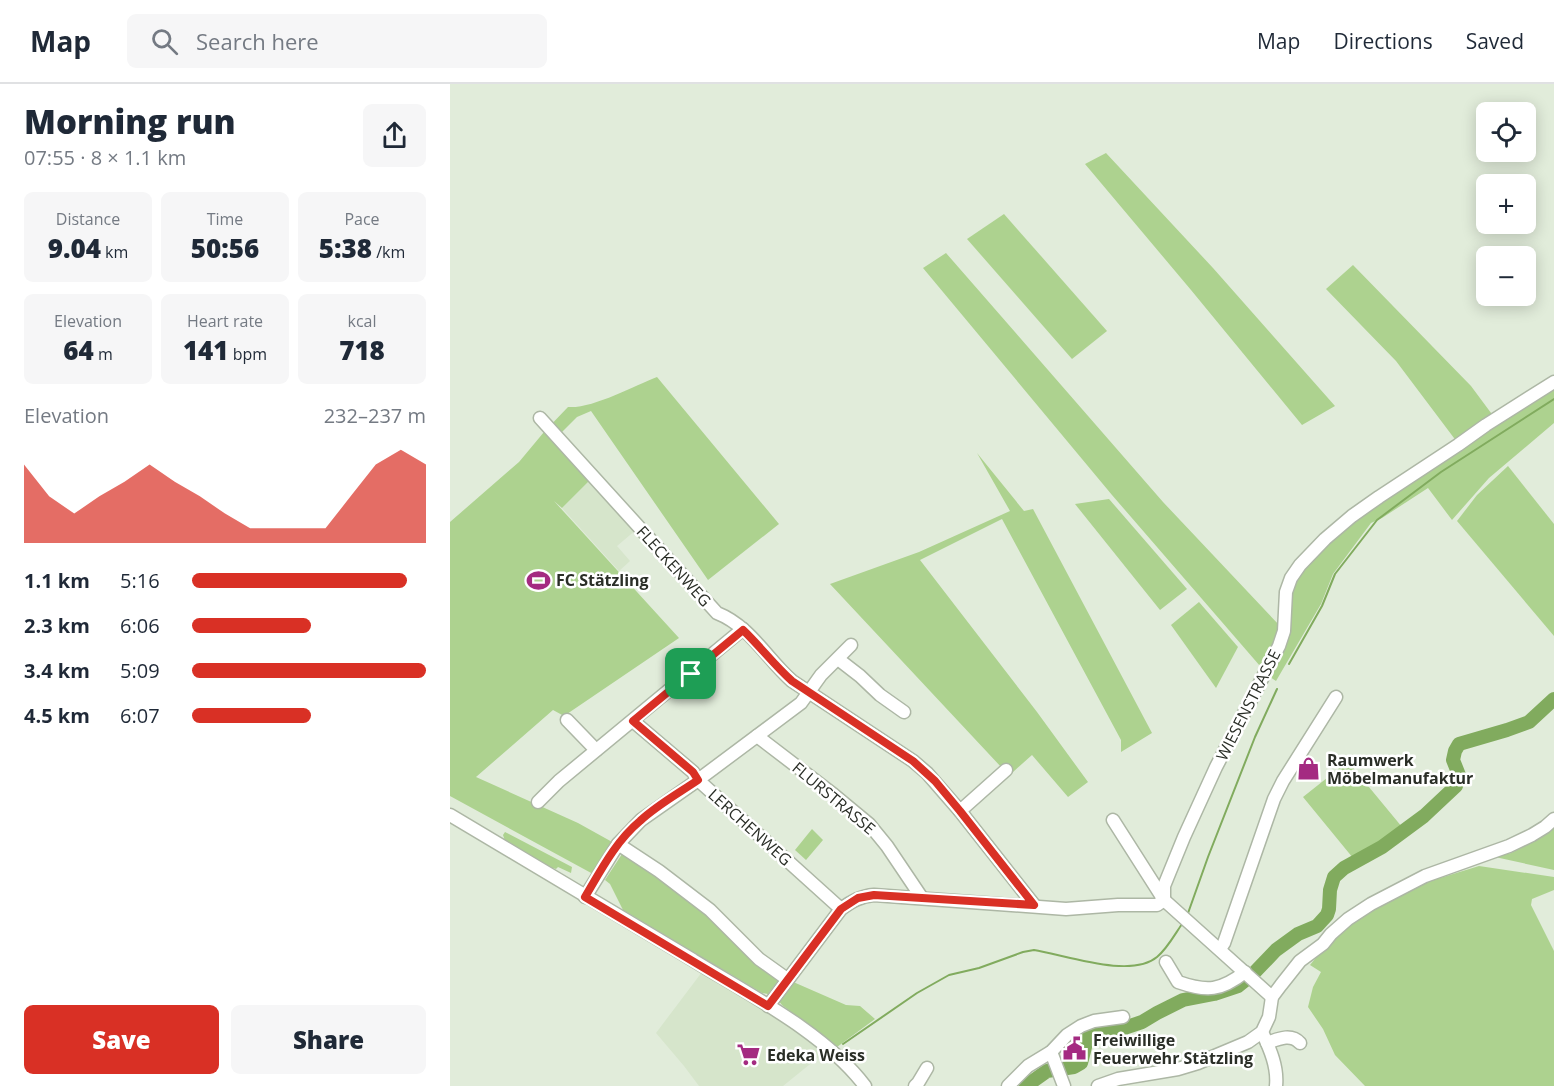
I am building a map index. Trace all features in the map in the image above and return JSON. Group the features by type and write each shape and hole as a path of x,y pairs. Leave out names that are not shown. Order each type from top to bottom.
{"street":[{"name":"WIESENSTRASSE","path":"1164,900 1164,886 1184,837 1216,767 1279,646 1284,631 1286,592 1290,578 1325,539 1352,516 1554,382"},
{"name":"FLECKENWEG","path":"540,418 717,613 728,618 743,630 781,671 808,692 913,761 935,781 1034,905"},
{"path":"538,802 559,781 743,630"},
{"path":"585,897 618,844 641,819 698,780 801,703 821,675 851,645"},
{"path":"838,659 904,712"},
{"path":"1220,949 1274,800 1283,781 1336,697"},
{"path":"567,720 596,750"},
{"name":"LERCHENWEG","path":"633,721 693,772 698,780 841,909"},
{"name":"FLURSTRASSE","path":"757,736 869,824 887,846 922,898"},
{"path":"960,811 1006,770"},
{"path":"450,815 768,1006 824,1044 855,1072 865,1086"},
{"path":"1276,1086 1275,1066 1264,1037 1272,997 1300,961 1323,944 1348,919 1371,904 1425,876 1517,843 1545,827 1554,819"},
{"path":"1113,820 1164,900 1272,997"},
{"path":"618,844 659,871 710,910 759,959 787,979"},
{"path":"768,1006 841,909 865,896 1034,905 1066,909 1157,905 1164,900"},
{"path":"1166,962 1178,982 1202,988 1211,989 1227,985 1249,975"},
{"path":"1008,1086 1028,1066 1051,1052 1067,1035 1081,1026 1095,1021 1123,1017"},
{"path":"1098,1086 1116,1080 1164,1072 1198,1063 1264,1037 1290,1037 1300,1043"},
{"path":"1051,1052 1065,1086"},
{"path":"915,1086 927,1068"}],"shaded area":[{"path":"592,478 637,529 617,546 630,561 619,571 562,508"},
{"path":"702,972 766,1011 825,1052 783,1086 699,1086 656,1033"}],"green space":[{"path":"1106,153 1213,268 1335,406 1302,425 1085,164"},
{"path":"1004,214 1107,331 1072,359 967,239"},
{"path":"946,253 1163,502 1280,626 1279,636 1263,667 1112,495 923,268"},
{"path":"1353,265 1471,386 1494,417 1457,442 1396,361 1326,289"},
{"name":"FC Stätzling","path":"657,377 779,524 708,580 591,411 577,417 556,438 592,478 562,508 554,501 679,638 564,716 553,710 476,777 578,823 614,843 593,874 450,796 450,522 519,462 568,407 601,401"},
{"path":"1554,384 1554,423 1489,478 1452,520 1428,488 1371,523 1333,574 1321,604 1276,681 1270,677 1291,583 1335,534"},
{"path":"977,453 1024,511 1033,509 1152,733 1121,752 1121,740 1002,519 920,560 1088,782 1068,797 1032,755 1013,772 1006,765 1002,768 830,584 919,552 1010,511"},
{"path":"1508,466 1554,524 1554,636 1457,521 1477,495"},
{"path":"1109,499 1187,589 1160,610 1075,504"},
{"path":"1199,602 1238,647 1216,688 1171,625"},
{"path":"1345,758 1402,827 1353,858 1303,797 1342,766"},
{"path":"1554,824 1554,870 1495,857 1511,853 1544,836"},
{"path":"812,829 823,840 806,860 795,850"},
{"path":"505,832 572,867 571,873 558,867 556,869 542,865 505,841 503,835"},
{"path":"622,854 626,854 715,919 777,976 778,981 768,994 762,993 623,910 610,884 605,880"},
{"path":"1479,866 1554,877 1554,890 1532,899 1531,905 1554,951 1554,1086 1365,1086 1335,1055 1323,1029 1308,1007 1313,987 1321,972 1310,965 1346,925 1427,882"},
{"path":"791,981 846,1005 860,1006 875,1019 837,1047 778,1000"}],"waterway":[{"path":"1289,664 1322,606 1335,574 1377,520 1441,472 1554,399"},
{"path":"1187,916 1255,737 1277,689"},
{"path":"1026,1086 1047,1071 1074,1067 1081,1063 1088,1035 1095,1030 1121,1029 1142,1022 1183,1000 1214,994 1238,986 1276,950 1298,934 1317,926 1327,915 1334,877 1344,868 1382,847 1424,816 1456,786 1459,775 1453,760 1459,744 1529,722 1554,699"},
{"path":"843,1044 917,993 949,975 1034,950 1097,964 1131,966 1146,963 1161,954 1182,924"}],"place":[{"name":"FC Stätzling","path":"538,580"},
{"name":"Raumwerk Möbelmanufaktur","path":"1309,769"},
{"name":"Freiwillige Feuerwehr Stätzling","path":"1075,1049"},
{"name":"Edeka Weiss","path":"749,1055"}],"route":[{"path":"743,630 792,681 913,761 927,773 1034,905 874,895 858,898 841,909 768,1006 585,897 618,844 641,819 698,780 693,772 633,721 691,674 743,630"}]}
